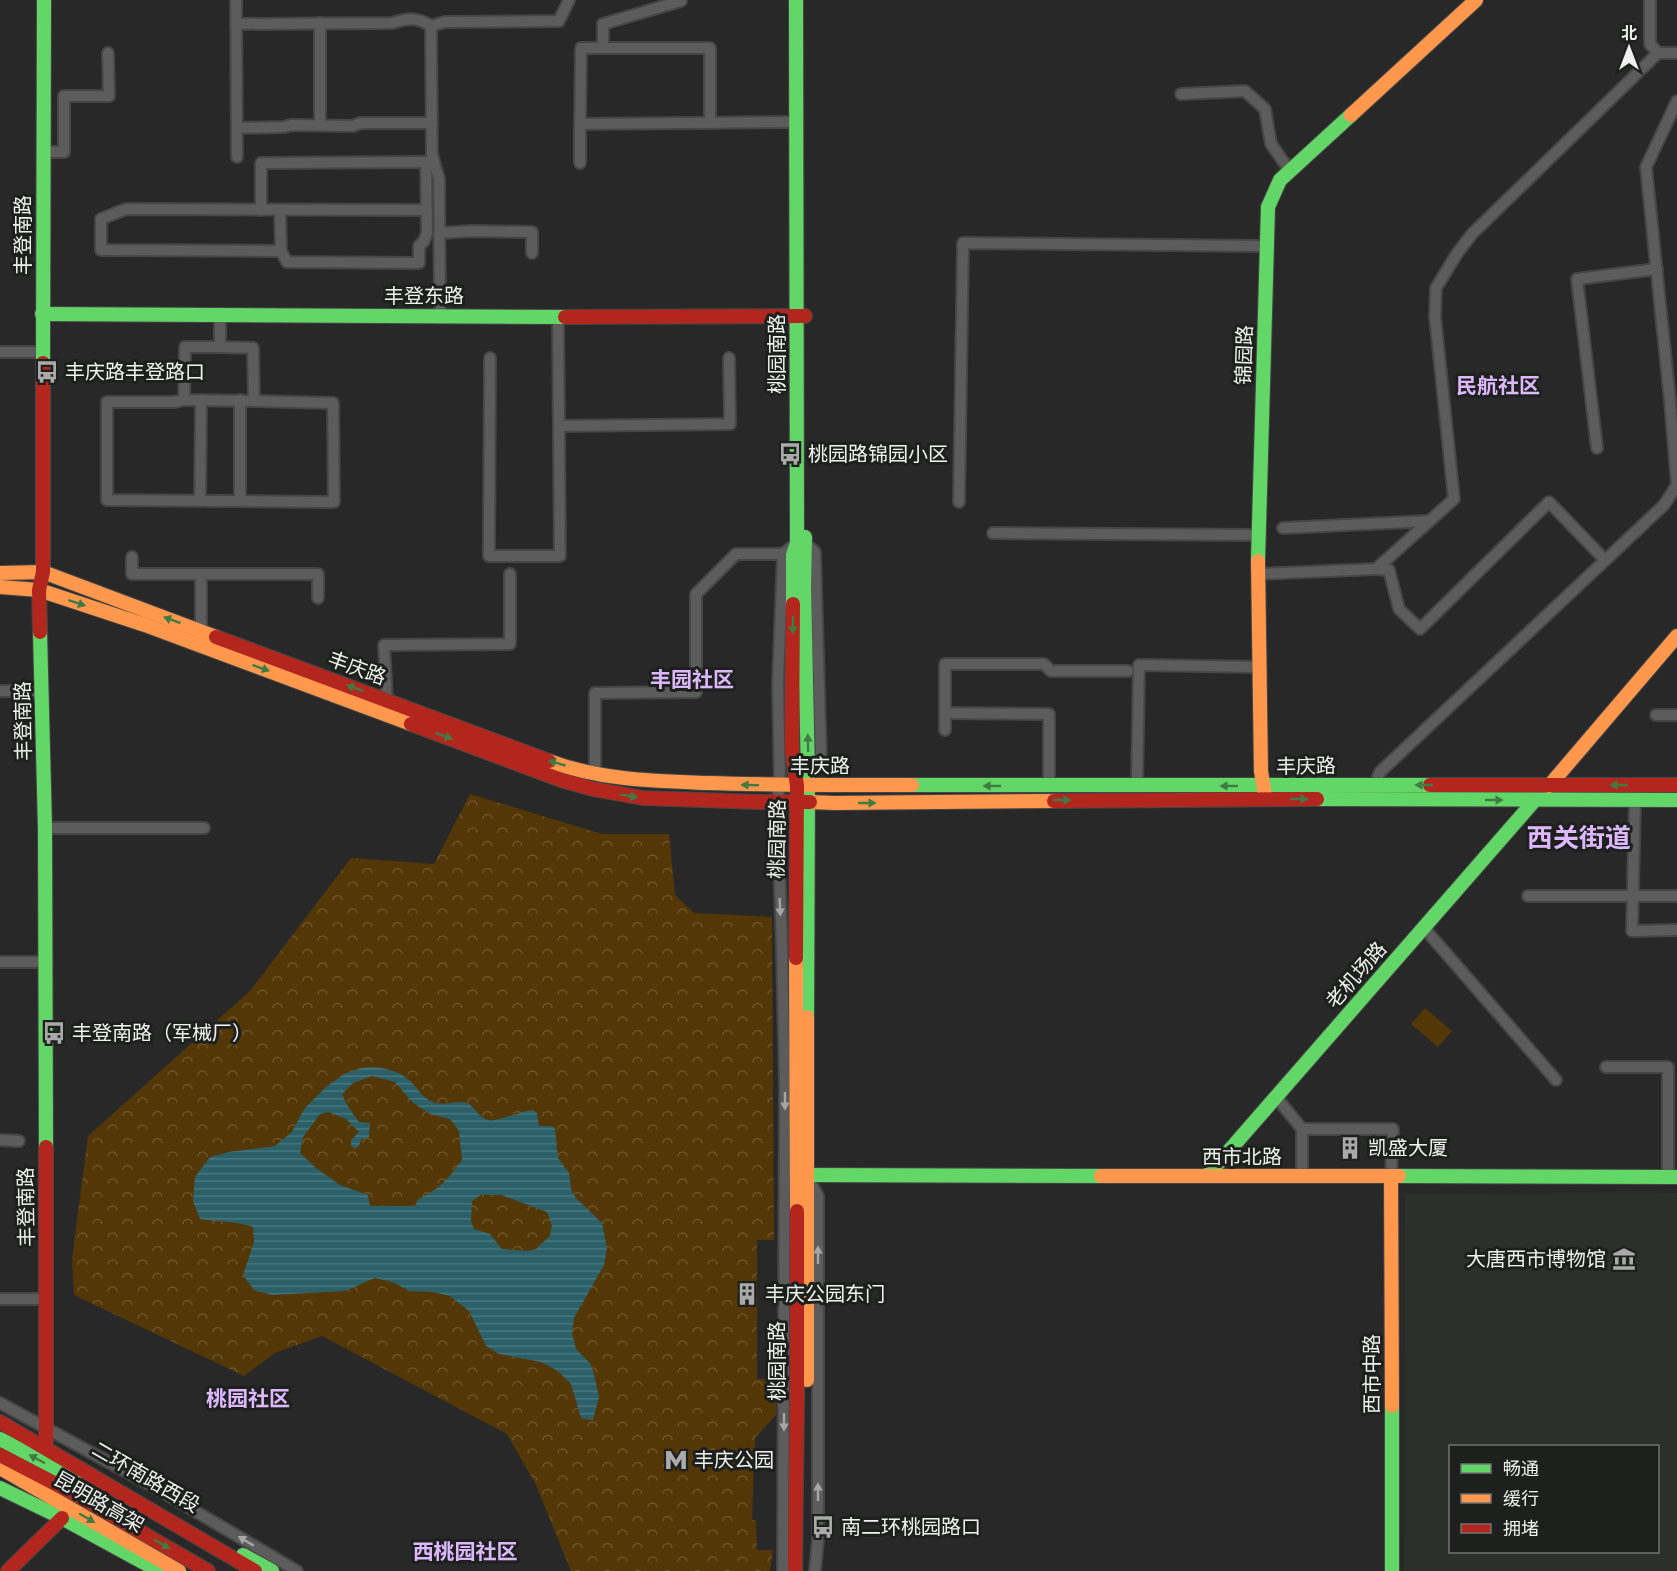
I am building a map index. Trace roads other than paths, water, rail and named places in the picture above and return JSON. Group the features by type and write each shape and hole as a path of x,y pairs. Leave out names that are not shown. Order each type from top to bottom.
{"main road":[{"name":"丰登南路","path":"36,0 34,352 38,572"},
{"name":"丰登南路","path":"41,1433 37,1299 34,691 42,314 44,0"},
{"name":"桃园南路","path":"796,0 796,122 801,316"},
{"name":"桃园南路","path":"795,1571 802,801 805,782 792,749 793,555 801,543 805,0"},
{"name":"锦园路","path":"1264,793 1258,574 1268,207 1280,180 1476,0"},
{"name":"丰登东路","path":"42,314 801,316"},
{"name":"丰庆路","path":"0,573 38,572 556,764 595,774 645,781 780,785 805,782 1137,786 1264,793 1534,800 1677,800"},
{"name":"丰庆路","path":"0,587 36,590 145,625 572,783 643,798 913,803 1264,793 1375,784 1677,785"},
{"name":"丰登南路","path":"36,590 45,828 41,1433"},
{"path":"1549,786 1677,636"},
{"name":"老机场路","path":"1208,1176 1534,800"},
{"name":"桃园南路","path":"802,801 807,861 805,1571"},
{"name":"西市北路","path":"807,1175 1672,1177"},
{"name":"西市中路","path":"1391,1178 1392,1571"},
{"name":"二环南路西段","path":"0,1420 41,1433 272,1571"},
{"name":"昆明路高架","path":"0,1420 255,1571"},
{"name":"二环南路西段","path":"0,1439 82,1483 234,1571"},
{"path":"0,1455 75,1494 208,1571"},
{"name":"昆明路高架","path":"0,1468 178,1571"},
{"path":"0,1488 62,1518 159,1571"},
{"path":"8,1571 62,1518"}],"street":[{"path":"236,0 237,157"},
{"path":"236,24 392,23 420,19 431,26 445,22 559,21 569,0"},
{"path":"1650,0 1650,44 1658,53"},
{"path":"603,48 603,24 681,1"},
{"path":"320,23 320,125"},
{"path":"431,26 432,155 439,179 440,315"},
{"path":"580,164 581,48 710,48 710,123"},
{"path":"43,152 63,152 64,96 109,96 108,53"},
{"path":"1376,569 1454,499 1435,316 1436,288 1472,234 1658,53 1677,53"},
{"path":"1181,94 1245,92 1265,109 1271,144 1290,171"},
{"path":"1375,784 1380,772 1664,505 1677,485 1646,167 1677,101"},
{"path":"580,124 796,122"},
{"path":"237,128 284,127 291,124 353,126 360,123 432,123"},
{"path":"261,210 261,163 426,162 427,233 419,246 419,263 287,262 281,250 280,210"},
{"path":"281,250 101,250 101,219 126,209 427,210"},
{"path":"439,233 532,232 532,253"},
{"path":"959,502 963,243 1267,246"},
{"path":"1597,448 1577,279 1657,268"},
{"path":"220,315 220,347"},
{"path":"490,358 489,556 560,556 558,316"},
{"path":"184,400 185,347 220,347 253,348 254,401"},
{"path":"0,352 34,352"},
{"path":"559,426 730,424 729,358"},
{"path":"184,400 333,403 334,502 107,500 107,402 184,400"},
{"path":"201,400 201,501"},
{"path":"240,400 240,501"},
{"path":"1258,574 1389,570 1399,609 1420,629 1549,502 1605,560"},
{"path":"1283,528 1429,521"},
{"path":"993,533 1259,535"},
{"path":"595,774 595,693 696,692 696,594 736,555 783,554 801,543 814,552 821,761 805,782"},
{"path":"783,554 778,684 780,785 777,802 785,1084 783,1571"},
{"path":"132,558 132,574 318,574 318,598"},
{"path":"201,574 201,631"},
{"path":"387,700 384,645 510,644 510,574"},
{"path":"945,730 945,664 1044,664 1052,671 1128,671"},
{"path":"1137,786 1139,665 1259,667"},
{"path":"0,691 34,691"},
{"path":"945,713 1049,714 1049,786"},
{"path":"1656,715 1677,715"},
{"path":"1635,800 1632,931 1677,930"},
{"path":"45,828 204,828"},
{"path":"1528,896 1677,896"},
{"path":"1424,928 1556,1080"},
{"path":"0,962 37,962"},
{"path":"1606,1067 1668,1067 1672,1177"},
{"path":"1276,1097 1302,1129 1302,1177"},
{"path":"1302,1129 1393,1129 1391,1178"},
{"path":"0,1140 19,1141"},
{"path":"807,1175 818,1196 818,1539 815,1571"},
{"path":"0,1299 37,1299"},
{"path":"0,1403 41,1433 154,1487 297,1571"}],"water":[{"path":"374,1067 396,1072 410,1081 428,1100 439,1104 467,1103 488,1120 533,1110 537,1113 539,1126 555,1128 558,1158 569,1173 571,1189 575,1197 602,1223 607,1248 604,1265 574,1318 572,1333 576,1349 590,1363 594,1374 599,1397 593,1420 581,1418 571,1384 558,1371 541,1362 499,1354 486,1346 469,1311 450,1296 433,1292 410,1291 392,1282 375,1278 345,1291 272,1295 254,1290 243,1275 254,1242 253,1227 200,1219 193,1201 195,1177 210,1157 275,1146 292,1132 304,1109 326,1087 344,1074 361,1068","holes":["372,1076 395,1082 412,1102 430,1114 450,1119 459,1131 462,1160 443,1183 418,1199 415,1206 370,1206 368,1195 340,1185 300,1153 303,1137 320,1114 329,1112 346,1119 359,1132 351,1140 351,1145 355,1149 361,1140 369,1137 370,1123 359,1122 342,1094 353,1083","481,1195 501,1195 547,1212 552,1224 550,1236 536,1249 528,1251 502,1249 490,1234 474,1229 471,1221 472,1201"]}],"place":[{"name":"丰庆路丰登路口","path":"47,372"},
{"name":"桃园路锦园小区","path":"790,454"},
{"name":"丰登南路（军械厂）","path":"54,1033"},
{"name":"凯盛大厦","path":"1350,1148"},
{"name":"大唐西市博物馆","path":"1624,1259"},
{"name":"丰庆公园东门","path":"747,1294"},
{"name":"丰庆公园","path":"676,1460"},
{"name":"南二环桃园路口","path":"823,1527"}],"district":[{"name":"民航社区","path":"1498,386"},
{"name":"丰园社区","path":"692,680"},
{"name":"西关街道","path":"1579,838"},
{"name":"桃园社区","path":"248,1399"},
{"name":"西桃园社区","path":"465,1552"}]}
